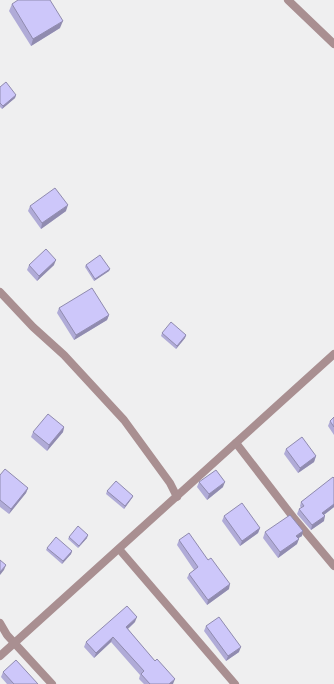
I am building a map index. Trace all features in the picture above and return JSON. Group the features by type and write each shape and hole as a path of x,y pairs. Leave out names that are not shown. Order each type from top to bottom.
{"street":[{"path":"288,0 334,44"},
{"path":"0,292 33,328 64,355 124,420 170,483 177,497"},
{"path":"0,656 334,354"},
{"path":"236,443 334,566"},
{"path":"119,549 235,684"},
{"path":"0,623 7,635 52,684"}],"building":[{"path":"18,0 50,0 63,21 33,39 12,4"},
{"path":"6,82 16,95 3,106 0,103 0,87"},
{"path":"55,188 68,205 42,223 30,206"},
{"path":"46,249 56,260 39,276 29,265"},
{"path":"100,255 110,269 95,279 86,265"},
{"path":"92,288 109,315 76,335 59,308"},
{"path":"171,322 186,335 177,346 162,333"},
{"path":"48,414 64,427 49,445 33,432"},
{"path":"334,417 334,427 330,421"},
{"path":"302,437 316,456 300,468 286,449"},
{"path":"5,469 28,488 11,509 0,500 0,475"},
{"path":"216,470 225,482 209,494 199,482"},
{"path":"333,477 334,504 322,513 325,516 312,525 299,509 304,506 301,502"},
{"path":"116,481 133,496 125,506 107,491"},
{"path":"242,503 260,528 242,541 224,516"},
{"path":"290,515 303,531 296,536 299,539 280,552 265,532"},
{"path":"78,526 88,535 79,546 69,537"},
{"path":"189,533 208,560 211,558 230,584 208,600 189,574 198,567 179,540"},
{"path":"56,537 72,551 63,561 47,548"},
{"path":"0,560 6,565 0,572"},
{"path":"127,606 137,617 126,627 155,661 157,659 175,679 169,684 150,684 141,674 144,671 113,637 96,653 86,642"},
{"path":"219,617 241,647 228,656 206,626"},
{"path":"16,660 38,684 14,684 3,672"}]}
